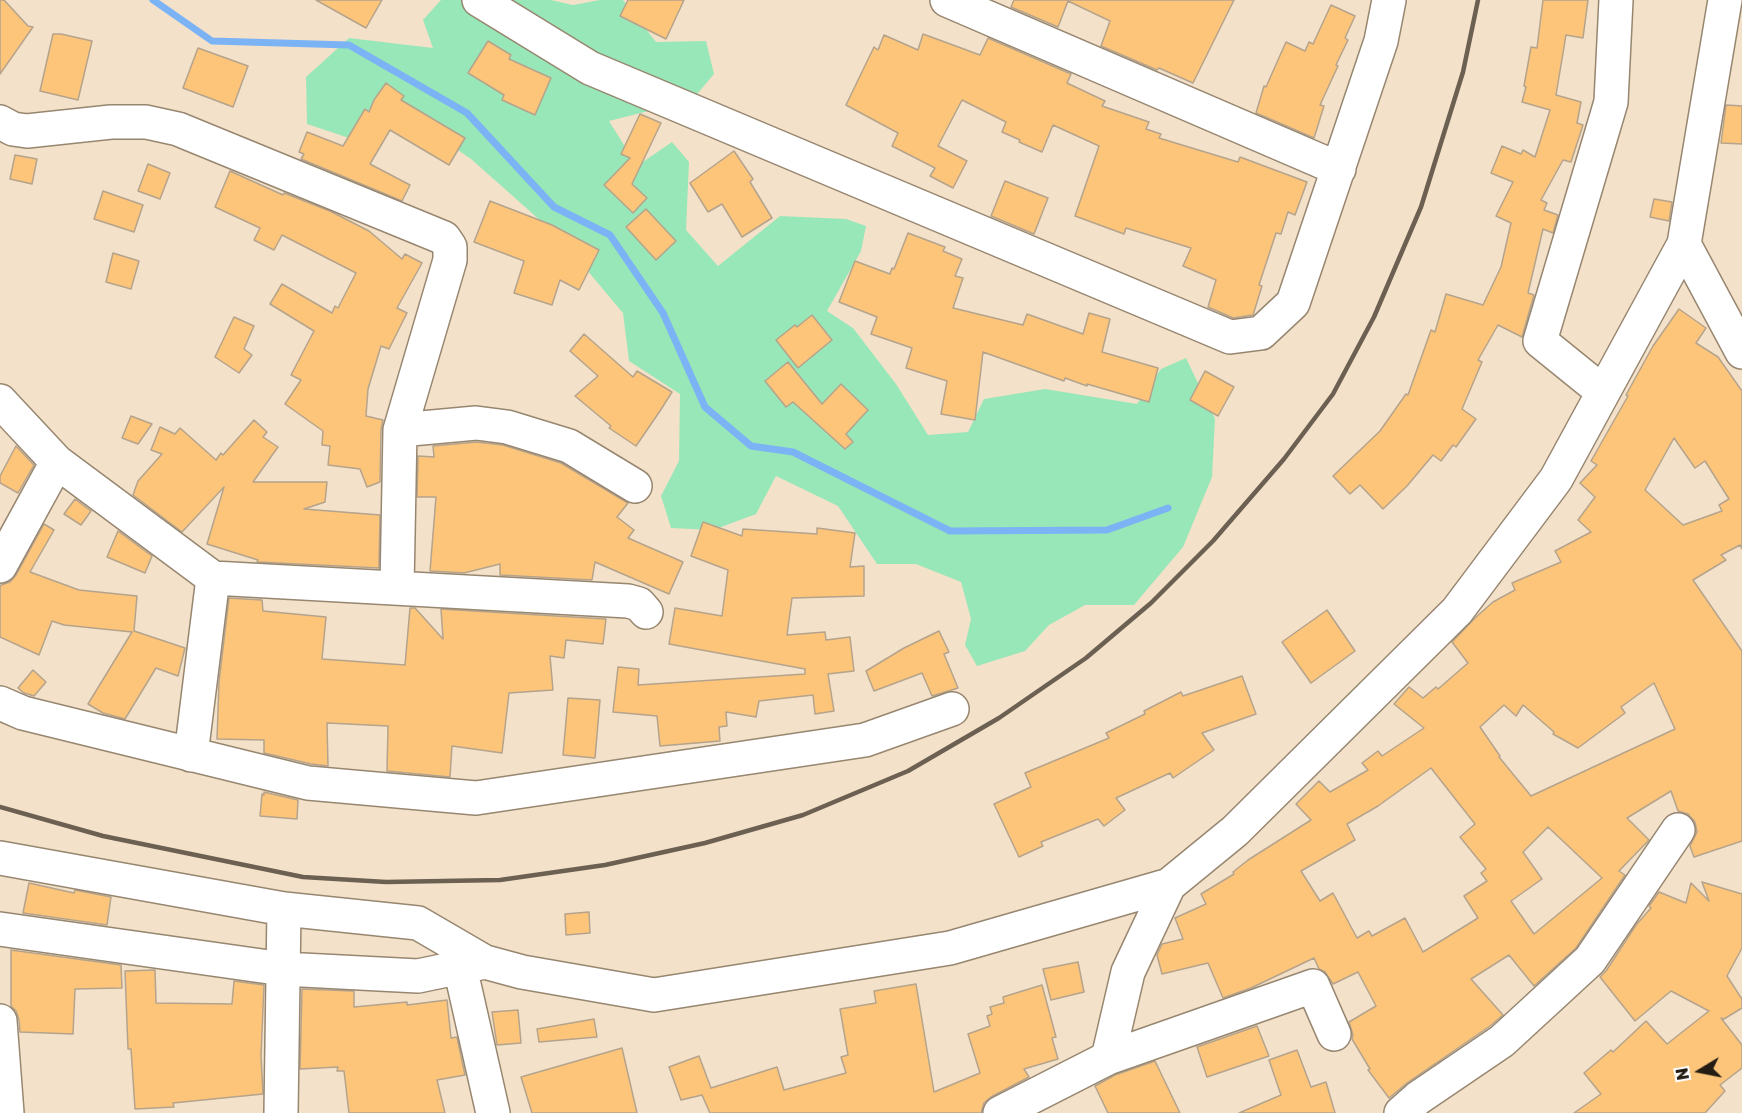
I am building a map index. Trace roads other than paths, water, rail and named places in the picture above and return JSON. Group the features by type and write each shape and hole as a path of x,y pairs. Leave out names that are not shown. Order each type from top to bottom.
{"street":[{"path":"478,0 590,68 1230,336 1262,333 1293,303 1381,41 1389,0"},
{"path":"947,0 1338,169"},
{"path":"1604,392 1540,341 1611,102 1616,0"},
{"path":"0,929 283,969 417,976 473,964 654,995 950,948 1169,885 1235,831 1457,611 1556,479 1684,244 1725,0"},
{"path":"0,122 13,129 27,131 111,122 146,122 178,129 444,238 450,247 450,260 400,430 398,588"},
{"path":"1684,244 1742,352"},
{"path":"0,400 57,462 213,578 628,600 639,604 646,612"},
{"path":"400,430 476,423 507,427 569,446 635,486"},
{"path":"0,566 57,462"},
{"path":"191,754 213,578"},
{"path":"0,703 23,713 308,783 476,798 865,740 952,709"},
{"path":"1401,1113 1418,1098 1502,1041 1590,960 1678,830"},
{"path":"0,858 284,909 418,923 473,964 493,1113"},
{"path":"1108,1058 1128,972 1169,885"},
{"path":"281,1113 284,909"},
{"path":"1000,1113 1108,1058 1313,986 1334,1034"},
{"path":"0,1021 7,1113"}],"waterway":[{"path":"153,0 212,41 349,45 467,113 554,207 610,235 663,313 705,407 751,446 793,452 950,531 1107,530 1168,508"}],"railway":[{"path":"0,807 103,836 303,877 386,882 500,880 605,865 705,843 803,815 908,771 999,718 1086,658 1151,603 1213,541 1284,459 1333,394 1374,317 1421,207 1463,72 1478,0"}]}
